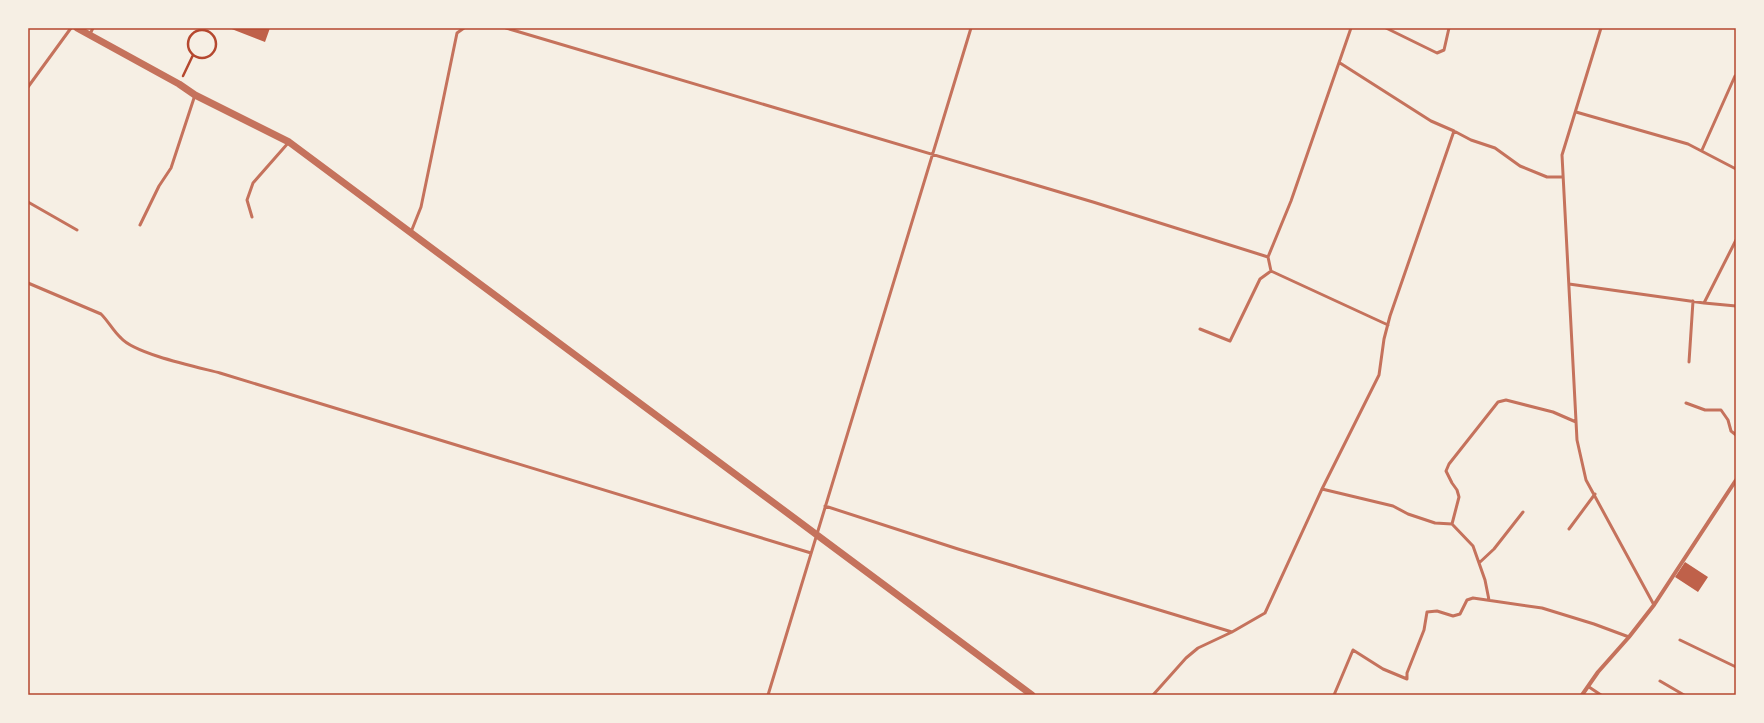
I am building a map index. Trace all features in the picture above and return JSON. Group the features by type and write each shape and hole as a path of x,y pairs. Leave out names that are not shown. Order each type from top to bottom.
{"street":[{"path":"77,28 180,84 196,95 289,142 818,534 1032,695"},
{"path":"1582,695 1598,672 1629,637 1654,605 1736,480"}],"lane":[{"path":"28,87 71,28"},
{"path":"90,36 92,28"},
{"path":"411,232 421,207 457,32 464,28"},
{"path":"506,28 933,156 1093,202 1268,257"},
{"path":"768,695 971,28"},
{"path":"1271,271 1268,257 1291,201 1351,28"},
{"path":"1386,28 1436,53 1444,50 1449,28"},
{"path":"1601,28 1562,155 1562,177 1570,284 1577,440 1586,480 1595,494 1654,605"},
{"path":"1340,62 1431,121 1471,140 1495,148 1520,166 1547,177 1562,177"},
{"path":"1702,150 1735,76"},
{"path":"140,225 159,186 171,168 196,95"},
{"path":"1576,112 1688,144 1736,169"},
{"path":"1153,695 1186,658 1198,648 1232,632 1265,613 1322,489 1379,375 1388,325 1454,131"},
{"path":"252,217 247,200 253,182 289,142"},
{"path":"28,202 77,230"},
{"path":"1704,303 1736,240"},
{"path":"1271,271 1388,325"},
{"path":"1200,329 1230,341 1260,279 1271,271"},
{"path":"28,283 101,314 110,323 121,339 136,350 220,373 811,553"},
{"path":"1570,284 1704,303 1736,306"},
{"path":"1689,362 1693,301"},
{"path":"1452,524 1459,497 1457,490 1446,471 1449,464 1498,402 1506,400 1553,412 1576,422"},
{"path":"1686,403 1705,410 1721,410 1728,420 1731,432 1736,435"},
{"path":"1322,489 1393,506 1408,514 1435,523 1452,524 1473,546 1485,580 1489,600"},
{"path":"1569,529 1595,494"},
{"path":"825,506 958,549 1232,632"},
{"path":"1478,563 1494,548 1523,512"},
{"path":"1334,695 1353,650 1383,669 1407,679 1407,673 1424,630 1427,612 1437,612 1453,616 1460,614 1467,600 1473,598 1542,608 1594,624 1629,637"},
{"path":"1680,640 1736,667"},
{"path":"1660,681 1684,695"},
{"path":"1589,687 1601,695"}],"path":[{"path":"200,31 204,31 213,35 216,48 210,56 201,58 193,55 190,51 188,43 192,35 200,31"},
{"path":"180,84 193,55"}],"building":[{"path":"229,28 270,28 265,42"},
{"path":"1685,562 1708,577 1698,592 1675,577"}]}
